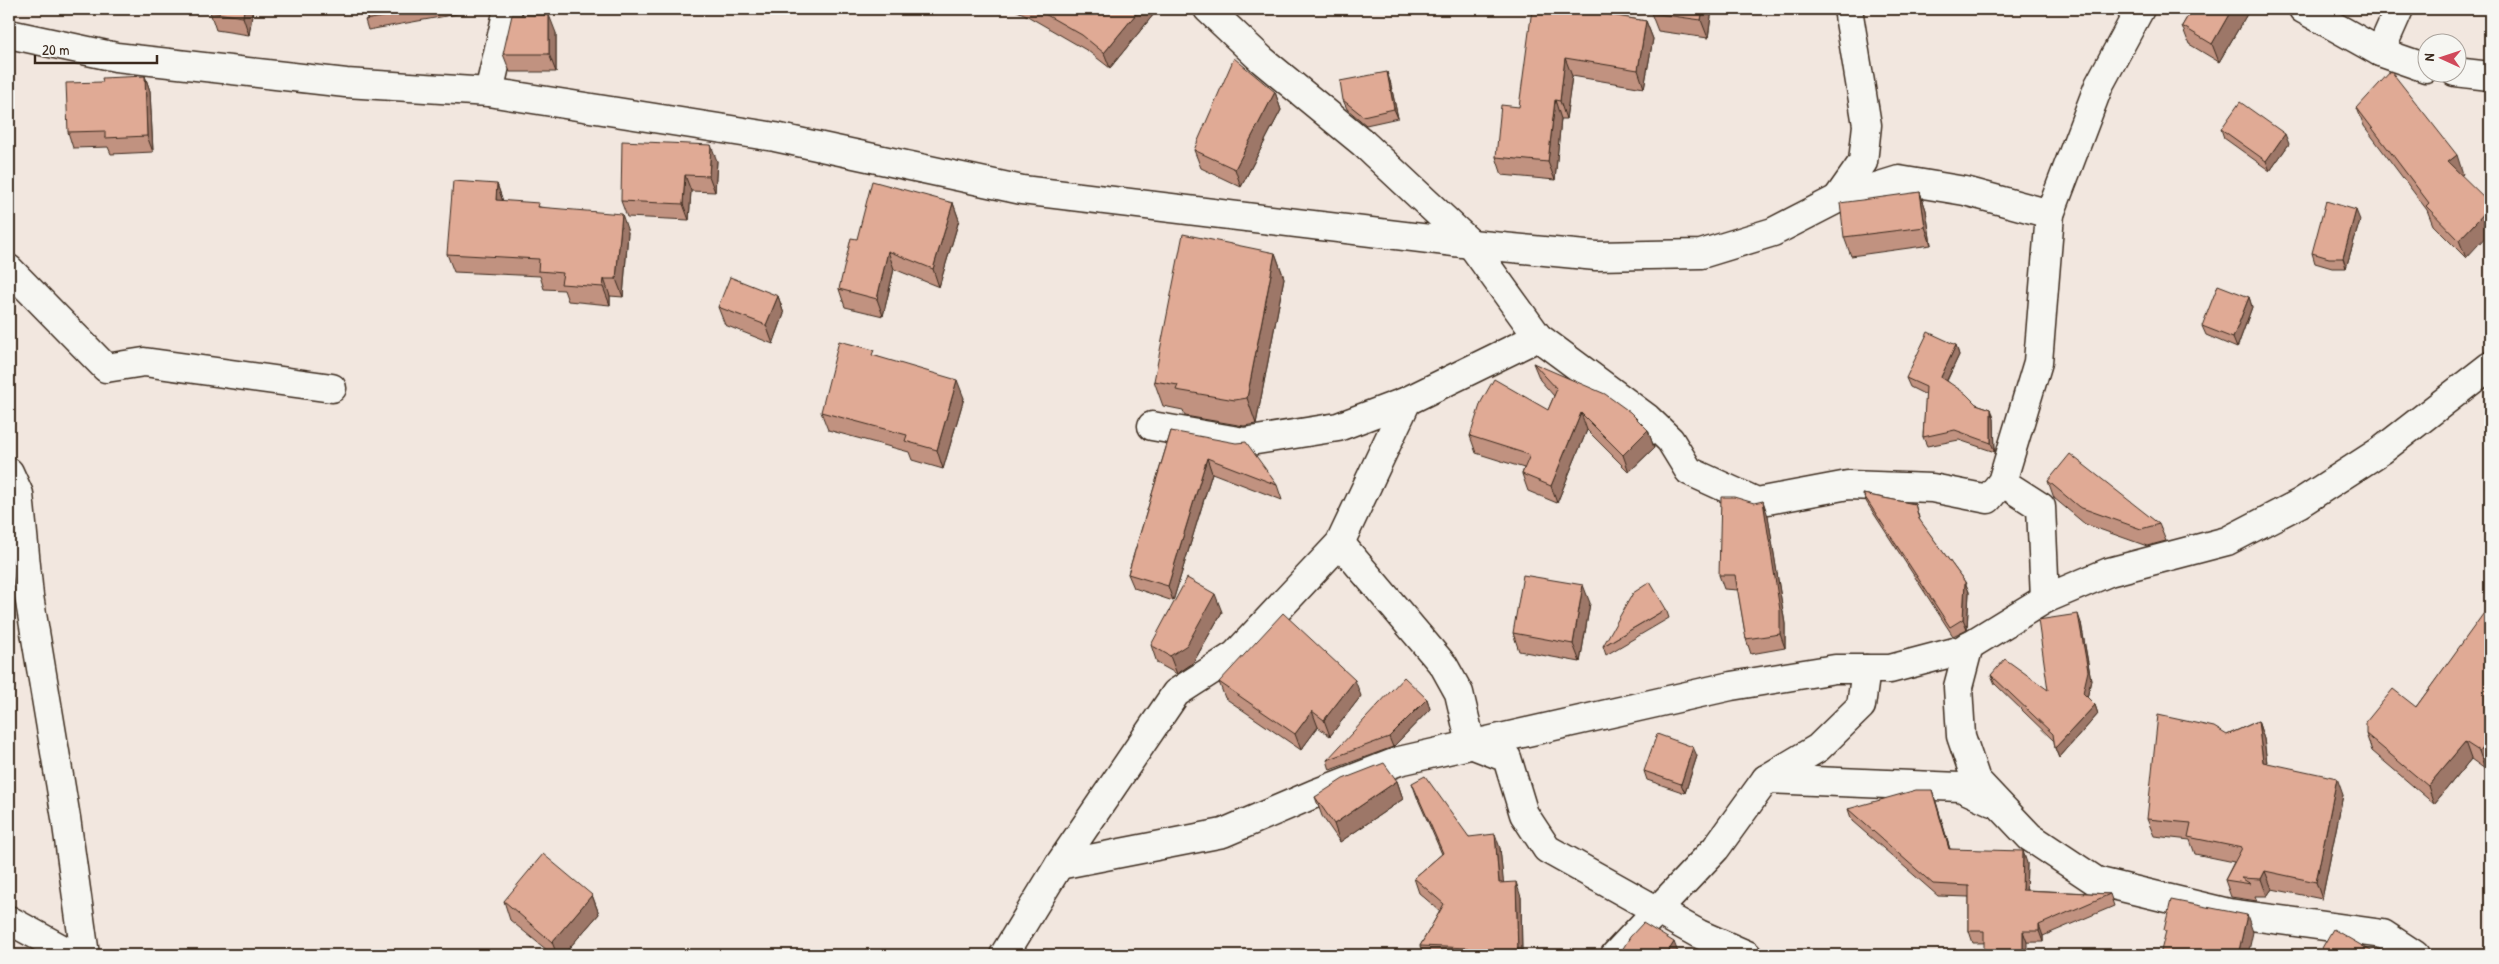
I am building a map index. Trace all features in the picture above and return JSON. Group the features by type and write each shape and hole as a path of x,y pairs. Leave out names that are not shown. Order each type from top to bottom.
{"street":[{"path":"489,92 508,9"},
{"path":"1208,9 1262,60 1370,150 1471,244 1538,337 1647,418 1670,440 1689,471 1757,502 1848,485 1932,488 1988,499 2002,482 2038,362 2050,214 2099,85 2140,9"},
{"path":"1837,198 1863,162 1867,125 1848,9"},
{"path":"2303,9 2380,52 2416,65"},
{"path":"2380,52 2399,9"},
{"path":"9,34 116,57 346,83 489,92 775,137 1022,190 1471,244 1596,256 1701,254 1773,232 1837,198 1899,180 1965,191 2050,214"},
{"path":"2466,73 2490,76"},
{"path":"9,268 106,368 144,362 332,388"},
{"path":"1152,426 1244,442 1338,427 1407,401 1538,337"},
{"path":"1059,865 1223,833 1314,794 1399,761 1731,686 1835,669 1890,669 1962,650 2045,599 2109,572 2227,541 2300,503 2382,450 2490,368"},
{"path":"1004,955 1059,865 1176,693 1235,655 1340,543 1407,401"},
{"path":"9,472 19,494 29,596 64,809 85,955"},
{"path":"2002,482 2041,508 2045,599"},
{"path":"1340,543 1444,666 1459,693 1471,744"},
{"path":"1969,646 1958,686 1961,736 1976,780 2030,837 2096,881 2229,913 2383,934 2415,955"},
{"path":"1615,955 1659,911 1716,848 1766,779 1818,748 1861,706 1866,669"},
{"path":"1471,744 1507,758 1524,814 1547,849 1699,934 1747,955"},
{"path":"1766,779 1960,787 2001,806"},
{"path":"9,920 73,955"}],"building":[{"path":"210,9 244,9 243,17 210,12"},
{"path":"381,9 429,9 365,20"},
{"path":"1036,9 1140,9 1104,53 1082,35"},
{"path":"1532,9 1576,9 1646,21 1638,70 1565,58 1560,101 1555,100 1548,162 1496,157 1501,105 1519,107"},
{"path":"1652,9 1703,9 1701,20 1651,13"},
{"path":"2192,9 2232,9 2212,44 2182,26"},
{"path":"512,15 549,15 549,54 503,54"},
{"path":"1234,58 1275,92 1235,169 1194,150"},
{"path":"2391,71 2457,155 2448,162 2490,203 2490,207 2459,240 2426,206 2429,203 2357,108"},
{"path":"1387,72 1394,109 1363,116 1343,100 1340,81"},
{"path":"145,76 147,136 105,138 105,131 68,132 66,83 103,82 102,78"},
{"path":"2240,102 2285,134 2266,161 2221,129"},
{"path":"622,141 711,145 709,176 685,175 683,204 621,201"},
{"path":"453,181 497,184 496,200 539,203 538,207 622,214 616,279 604,279 603,287 561,284 563,273 538,271 539,259 447,254"},
{"path":"872,181 953,203 933,269 888,251 877,299 839,289 851,238 857,239"},
{"path":"1920,192 1925,227 1844,237 1840,203"},
{"path":"2326,201 2356,210 2343,258 2329,258 2312,253"},
{"path":"1183,234 1275,253 1247,398 1235,400 1176,390 1178,385 1154,381"},
{"path":"730,277 778,296 766,325 718,307"},
{"path":"2218,285 2249,297 2233,338 2202,326"},
{"path":"1928,332 1956,345 1941,377 1966,394 1976,404 1991,409 1991,443 1955,430 1923,437 1926,387 1906,378"},
{"path":"839,341 874,350 872,355 957,380 937,450 905,441 907,435 821,412"},
{"path":"1533,363 1605,394 1630,412 1648,430 1623,455 1581,413 1551,486 1522,474 1530,455 1470,436 1481,402 1494,379 1548,410 1557,389"},
{"path":"1171,431 1236,443 1246,442 1277,485 1207,458 1168,586 1128,574"},
{"path":"2070,454 2159,524 2141,529 2079,507 2048,481"},
{"path":"1863,494 1915,504 1919,519 1965,582 1963,619 1950,627"},
{"path":"1721,497 1734,497 1754,503 1763,501 1780,610 1780,634 1746,639 1735,575 1719,575"},
{"path":"1523,575 1583,585 1573,644 1513,633"},
{"path":"1187,578 1215,594 1187,645 1170,656 1151,645"},
{"path":"1650,582 1666,609 1603,646 1633,593"},
{"path":"2490,606 2490,736 2479,751 2465,742 2428,786 2366,734 2366,722 2393,689 2416,707"},
{"path":"1283,613 1355,680 1324,720 1312,711 1295,734 1219,682"},
{"path":"2078,614 2088,671 2083,693 2095,705 2055,748 2053,734 1991,675 2005,659 2048,690 2038,620"},
{"path":"1404,677 1427,699 1389,737 1327,760"},
{"path":"2158,715 2214,727 2227,735 2258,721 2263,762 2337,778 2316,882 2265,871 2261,879 2241,878 2251,884 2225,880 2242,848 2188,837 2191,823 2147,819"},
{"path":"1657,734 1693,747 1681,784 1644,771"},
{"path":"1384,763 1397,781 1334,824 1315,797 1343,779"},
{"path":"1425,776 1469,837 1495,834 1499,883 1516,882 1518,955 1469,955 1469,948 1420,946 1444,904 1414,878 1443,853 1412,783"},
{"path":"1916,790 1932,790 1949,849 2023,851 2022,890 2110,894 2039,925 2039,931 2023,931 2023,955 1984,955 1984,931 1969,931 1969,886 1933,884 1848,809"},
{"path":"543,854 592,895 552,942 504,901"},
{"path":"2171,900 2247,915 2238,955 2160,955"},
{"path":"1643,923 1674,942 1666,955 1619,955 1630,937"},
{"path":"2333,929 2378,955 2318,955"}]}
